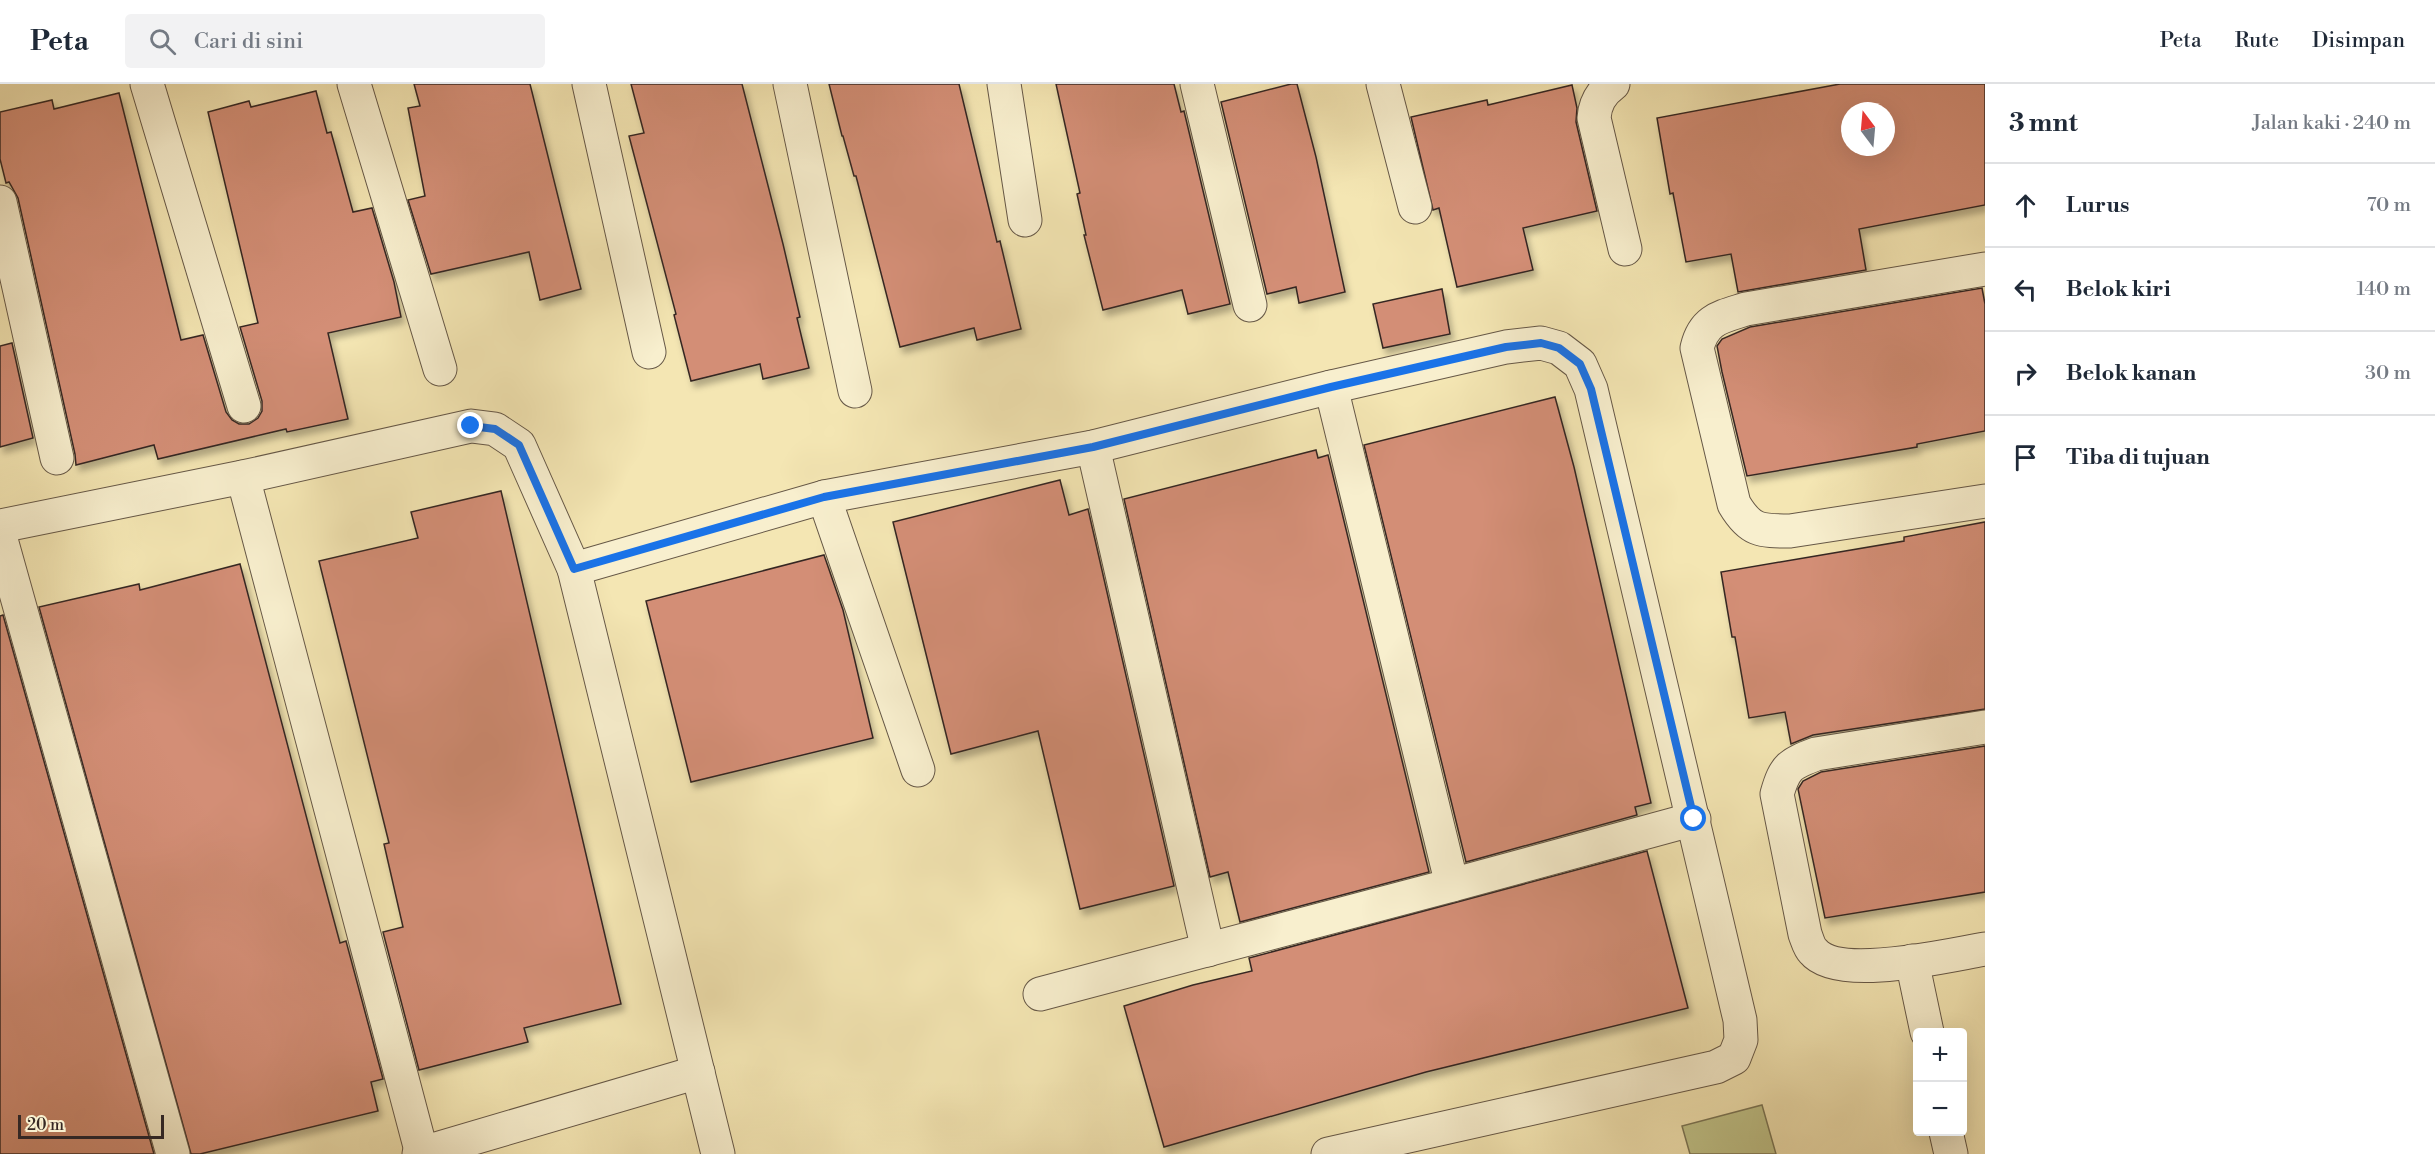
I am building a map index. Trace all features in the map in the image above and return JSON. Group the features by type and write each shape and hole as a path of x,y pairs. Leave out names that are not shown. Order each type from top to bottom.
{"street":[{"path":"147,84 244,406"},
{"path":"354,84 440,369"},
{"path":"588,84 649,352"},
{"path":"790,84 855,391"},
{"path":"1004,84 1025,220"},
{"path":"1197,84 1250,305"},
{"path":"1383,84 1415,207"},
{"path":"1613,84 1605,90 1595,106 1594,118 1625,249"},
{"path":"0,202 57,458"},
{"path":"1985,268 1746,309 1710,322 1700,335 1697,348 1734,504 1743,520 1751,526 1766,531 1790,531 1985,501"},
{"path":"574,569 824,497 1093,447 1331,387 1506,347 1541,343 1559,348 1580,364 1591,389 1694,819 1740,1020 1741,1040 1734,1058 1716,1067 1328,1154"},
{"path":"1331,387 1452,885"},
{"path":"0,526 243,477 471,426 495,429 519,445 574,569 718,1154"},
{"path":"1093,447 1208,950"},
{"path":"243,477 421,1154 698,1072"},
{"path":"824,497 918,770"},
{"path":"0,536 173,1154"},
{"path":"1985,727 1816,754 1795,762 1783,774 1777,794 1805,934 1812,951 1826,960 1841,965 1860,966 1912,962 1985,949"},
{"path":"1040,994 1694,819"},
{"path":"1912,962 1926,1028"},
{"path":"1947,1136 1951,1154"}],"green space":[{"path":"1762,1105 1776,1154 1690,1154 1682,1126"}],"building":[{"path":"414,84 530,84 581,289 540,300 529,252 431,274 408,200 425,196 408,108 420,106"},
{"path":"631,84 742,84 783,244 809,368 763,379 760,364 691,381 674,315 676,314 629,136 644,133"},
{"path":"829,84 959,84 997,242 1000,241 1021,329 977,340 974,328 900,347 856,176 854,176 842,136"},
{"path":"1056,84 1174,84 1181,112 1184,111 1230,304 1188,314 1182,290 1103,310 1084,235 1086,235 1077,194 1080,193"},
{"path":"1297,84 1316,157 1345,292 1299,303 1296,287 1267,294 1221,102"},
{"path":"1840,84 1985,84 1985,205 1859,229 1866,270 1738,292 1731,254 1686,262 1673,193 1670,194 1657,118"},
{"path":"1572,85 1577,108 1576,122 1597,211 1523,228 1533,270 1457,287 1439,208 1433,210 1411,117 1487,100 1488,105"},
{"path":"316,91 327,133 331,132 353,212 372,208 394,282 401,317 328,333 348,419 287,432 286,429 158,459 154,445 76,465 18,198 9,182 6,183 0,159 0,112 52,100 54,109 119,93 181,340 203,335 226,412 232,420 239,424 249,424 258,418 262,411 262,401 240,327 258,323 208,112 249,101 251,107"},
{"path":"1982,288 1985,304 1985,431 1917,444 1917,447 1747,476 1717,346 1722,339 1750,327"},
{"path":"1442,289 1450,334 1383,348 1373,304"},
{"path":"12,343 33,438 0,447 0,346"},
{"path":"1555,397 1574,467 1651,803 1635,807 1637,815 1466,862 1364,445"},
{"path":"1316,450 1318,458 1328,455 1429,872 1240,922 1228,872 1210,877 1124,499"},
{"path":"1060,480 1069,515 1088,509 1174,886 1080,909 1038,731 951,754 893,522"},
{"path":"501,491 621,1004 524,1028 528,1042 419,1070 383,932 403,927 384,844 389,843 319,561 418,538 411,512"},
{"path":"1985,522 1985,709 1813,735 1791,744 1785,712 1749,718 1721,572 1904,541 1904,537"},
{"path":"824,555 843,610 873,738 691,782 646,601"},
{"path":"240,564 340,943 346,941 383,1079 371,1082 378,1111 200,1154 191,1154 39,607 139,584 140,590"},
{"path":"3,615 154,1154 0,1154 0,616"},
{"path":"1985,746 1985,892 1825,918 1798,789 1803,781 1821,772"},
{"path":"1647,851 1688,1008 1426,1072 1164,1147 1124,1006 1193,985 1252,971 1249,958"}],"route":[{"path":"471,426 495,429 519,445 574,569 824,497 1093,447 1331,387 1506,347 1541,343 1559,348 1580,364 1591,389 1694,819"}]}
